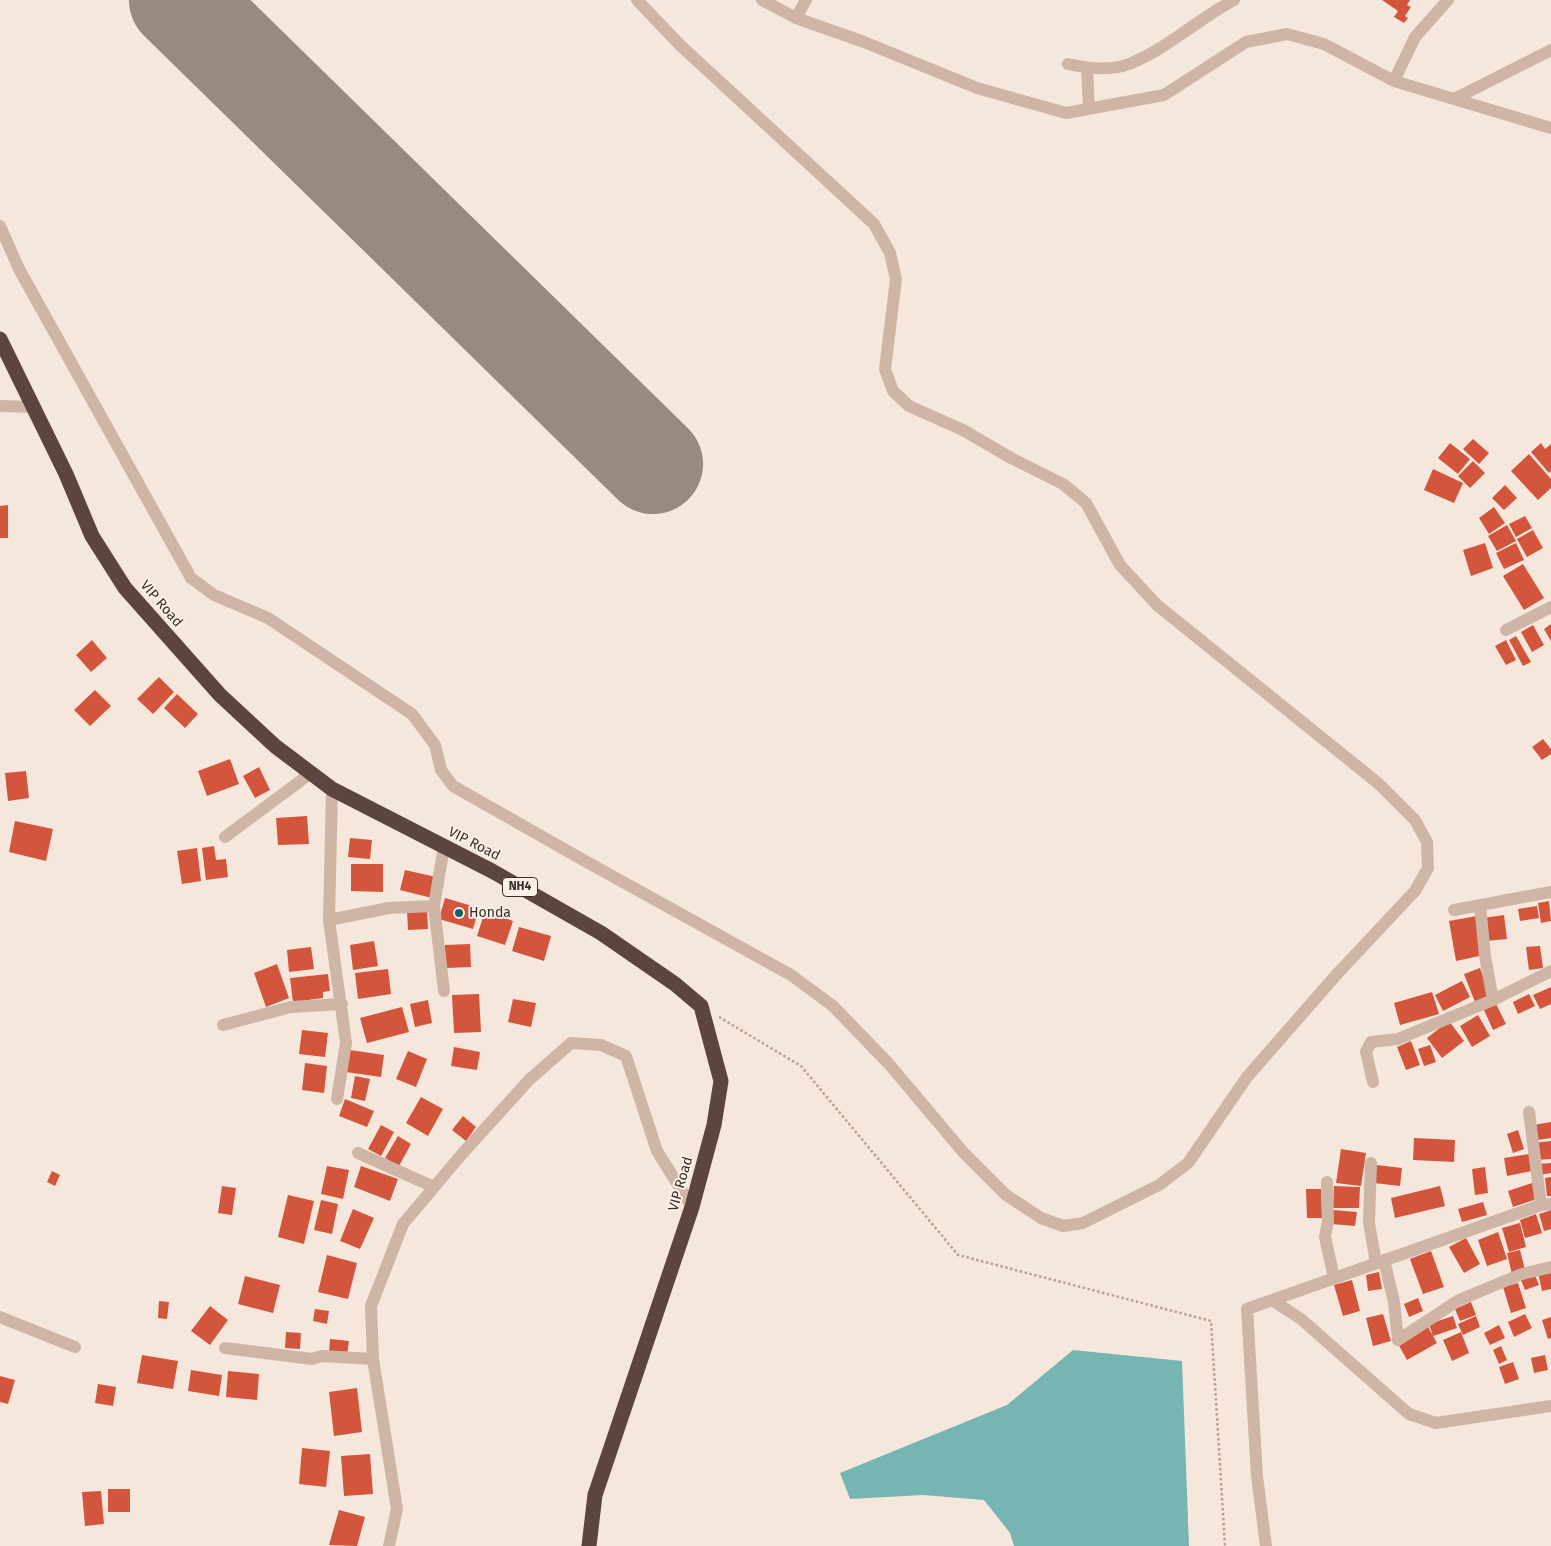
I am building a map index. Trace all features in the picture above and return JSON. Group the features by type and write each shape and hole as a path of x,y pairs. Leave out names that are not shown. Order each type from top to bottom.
{"highway":[{"name":"VIP Road","path":"0,339 92,536 125,588 220,695 275,746 332,789 444,846 601,933 675,984 701,1006 721,1081 714,1125 692,1207 595,1495 589,1546"}],"street":[{"path":"0,226 19,269 191,578 214,595 268,618 412,714 435,745 441,770 453,786 585,862 791,975 833,1006 889,1064 963,1152 1006,1195 1041,1218 1063,1226 1083,1223 1159,1185 1188,1163 1247,1077 1337,974 1416,891 1428,868 1427,842 1414,820 1379,784 1157,605 1120,565 1086,502 1063,484 1011,458 963,430 909,406 893,391 885,369 896,279 890,254 874,224 687,51 637,0"},
{"path":"762,0 796,18 864,42 977,88 1066,113 1164,95 1246,42 1287,34 1324,44 1394,81 1551,128"},
{"path":"796,18 806,0"},
{"path":"1068,64 1088,68 1128,65 1173,41 1212,11 1234,0"},
{"path":"1394,81 1415,37 1448,0"},
{"path":"1454,99 1551,50"},
{"path":"1088,68 1089,109"},
{"path":"0,406 33,407"},
{"path":"1506,630 1551,607"},
{"path":"225,837 311,773"},
{"path":"332,789 329,920 346,1043 337,1098"},
{"path":"444,846 434,906 444,990"},
{"path":"1454,910 1551,892"},
{"path":"1480,905 1485,956 1493,1000"},
{"path":"329,920 389,908 434,906"},
{"path":"1373,1082 1366,1052 1371,1042 1398,1038 1493,1000 1551,971"},
{"path":"223,1025 291,1007 342,1004"},
{"path":"389,1546 398,1509 373,1359 371,1306 403,1224 529,1080 571,1043 601,1045 626,1056 657,1151 692,1207"},
{"path":"1266,1546 1257,1476 1247,1309 1546,1205 1529,1112"},
{"path":"358,1153 434,1187"},
{"path":"1371,1163 1369,1223 1394,1302 1398,1340 1459,1300 1522,1274 1551,1267"},
{"path":"1327,1182 1328,1221 1325,1237 1334,1278"},
{"path":"1272,1300 1301,1319 1409,1414 1436,1423 1551,1406"},
{"path":"0,1317 75,1347"},
{"path":"225,1348 312,1359 322,1356 373,1359"}],"path":[{"path":"701,1006 801,1066 958,1255 1211,1321 1225,1546"}],"water":[{"path":"1073,1350 1182,1361 1189,1546 1014,1546 1010,1533 984,1500 923,1495 850,1499 840,1473 1007,1405"}],"building":[{"path":"1382,0 1410,0 1407,5 1411,7 1405,16 1408,18 1404,23 1394,17 1398,11"},
{"path":"1473,439 1489,453 1479,464 1463,449"},
{"path":"1450,443 1470,459 1458,474 1438,458"},
{"path":"1541,443 1545,449 1551,444 1551,471 1549,473 1531,452"},
{"path":"1529,454 1551,479 1551,488 1538,500 1511,471"},
{"path":"1473,461 1485,473 1470,488 1458,476"},
{"path":"1433,469 1463,483 1454,503 1424,490"},
{"path":"1505,485 1517,498 1504,510 1492,498"},
{"path":"8,505 8,538 0,538 0,506"},
{"path":"1494,507 1505,523 1489,534 1479,518"},
{"path":"1525,516 1532,528 1516,537 1509,524"},
{"path":"1507,525 1516,541 1497,551 1488,536"},
{"path":"1533,530 1543,548 1527,557 1517,539"},
{"path":"1485,543 1493,568 1471,576 1463,550"},
{"path":"1516,543 1524,560 1504,569 1496,553"},
{"path":"1523,564 1544,598 1524,610 1503,576"},
{"path":"1551,624 1551,641 1544,629"},
{"path":"1533,625 1544,645 1532,652 1521,632"},
{"path":"1516,636 1531,662 1523,666 1509,640"},
{"path":"92,640 107,658 91,672 76,655"},
{"path":"1506,640 1516,660 1506,665 1495,646"},
{"path":"159,677 174,692 153,714 137,699"},
{"path":"95,690 111,706 90,726 74,710"},
{"path":"177,694 198,714 185,728 164,708"},
{"path":"1543,739 1551,749 1551,754 1542,760 1532,747"},
{"path":"230,759 239,784 207,796 198,771"},
{"path":"259,767 270,790 255,798 243,776"},
{"path":"26,771 29,798 8,801 5,773"},
{"path":"307,816 309,844 278,845 276,818"},
{"path":"15,821 53,829 46,861 9,852"},
{"path":"350,838 372,840 370,859 348,857"},
{"path":"214,846 216,860 226,859 228,877 206,880 202,848"},
{"path":"197,848 201,881 182,884 177,851"},
{"path":"351,864 383,864 383,892 351,891"},
{"path":"405,870 436,877 432,898 400,890"},
{"name":"Honda","path":"445,898 479,908 473,929 439,919"},
{"path":"1549,901 1551,921 1541,923 1538,903"},
{"path":"1537,906 1539,918 1520,921 1518,909"},
{"path":"427,909 428,929 408,930 407,911"},
{"path":"485,911 513,921 505,945 477,936"},
{"path":"1504,915 1507,939 1486,941 1483,918"},
{"path":"1477,916 1484,955 1456,961 1449,921"},
{"path":"519,927 551,936 544,961 512,951"},
{"path":"374,941 378,966 353,970 350,945"},
{"path":"470,944 471,967 445,968 445,945"},
{"path":"1540,946 1543,968 1529,970 1526,947"},
{"path":"311,947 314,969 289,972 287,950"},
{"path":"277,964 289,998 266,1007 254,973"},
{"path":"1480,968 1490,996 1475,1002 1464,974"},
{"path":"388,969 391,994 358,999 355,973"},
{"path":"328,974 330,991 323,992 323,998 293,1002 290,978"},
{"path":"1462,981 1470,997 1443,1011 1435,995"},
{"path":"1551,987 1551,1004 1540,1009 1533,995"},
{"path":"1432,992 1439,1014 1400,1025 1394,1003"},
{"path":"479,994 481,1032 454,1033 452,995"},
{"path":"1529,994 1535,1006 1518,1014 1513,1002"},
{"path":"513,999 536,1003 531,1027 508,1022"},
{"path":"428,1000 432,1023 415,1027 410,1004"},
{"path":"1496,1004 1506,1024 1493,1030 1484,1010"},
{"path":"402,1007 409,1032 367,1043 360,1018"},
{"path":"1478,1015 1490,1036 1472,1047 1460,1026"},
{"path":"1449,1021 1464,1041 1442,1058 1427,1038"},
{"path":"302,1030 328,1033 325,1057 299,1054"},
{"path":"1411,1041 1420,1065 1406,1070 1397,1047"},
{"path":"1430,1045 1436,1062 1424,1066 1418,1049"},
{"path":"454,1047 480,1052 477,1070 451,1066"},
{"path":"350,1050 384,1055 381,1077 346,1072"},
{"path":"408,1051 427,1059 416,1087 396,1079"},
{"path":"305,1063 327,1066 324,1093 302,1090"},
{"path":"355,1076 370,1079 365,1101 351,1098"},
{"path":"421,1097 443,1109 428,1136 406,1123"},
{"path":"345,1099 374,1111 367,1127 339,1116"},
{"path":"463,1116 476,1127 466,1141 452,1130"},
{"path":"1551,1122 1551,1138 1537,1140 1534,1125"},
{"path":"381,1125 394,1132 381,1156 368,1149"},
{"path":"1518,1130 1524,1149 1513,1153 1507,1134"},
{"path":"398,1136 411,1144 399,1166 385,1158"},
{"path":"1414,1138 1455,1140 1454,1162 1413,1160"},
{"path":"1551,1141 1551,1159 1535,1160 1533,1143"},
{"path":"1341,1149 1366,1153 1361,1186 1336,1183"},
{"path":"1529,1154 1532,1171 1507,1176 1504,1158"},
{"path":"1551,1163 1551,1173 1541,1175 1539,1164"},
{"path":"1377,1165 1402,1168 1400,1186 1374,1183"},
{"path":"327,1166 349,1170 343,1199 321,1194"},
{"path":"361,1166 398,1179 390,1201 354,1187"},
{"path":"1485,1167 1488,1193 1475,1195 1472,1169"},
{"path":"52,1171 60,1175 55,1186 47,1182"},
{"path":"1551,1177 1551,1196 1547,1196 1545,1178"},
{"path":"1532,1183 1537,1199 1513,1207 1508,1191"},
{"path":"222,1186 236,1188 232,1215 218,1213"},
{"path":"1334,1186 1360,1187 1359,1208 1333,1208"},
{"path":"1440,1186 1445,1206 1395,1218 1391,1198"},
{"path":"1306,1189 1321,1189 1322,1218 1307,1218"},
{"path":"288,1195 314,1201 304,1244 278,1237"},
{"path":"321,1200 338,1204 332,1234 314,1230"},
{"path":"1483,1202 1487,1215 1462,1222 1458,1209"},
{"path":"353,1209 374,1218 360,1249 340,1241"},
{"path":"1333,1210 1357,1212 1355,1226 1331,1224"},
{"path":"1551,1210 1551,1229 1544,1231 1539,1214"},
{"path":"1536,1214 1542,1233 1525,1238 1520,1220"},
{"path":"1520,1223 1526,1247 1509,1252 1502,1228"},
{"path":"1498,1232 1507,1259 1487,1266 1478,1240"},
{"path":"1466,1238 1480,1264 1464,1273 1449,1247"},
{"path":"1520,1250 1525,1270 1512,1274 1507,1253"},
{"path":"1431,1251 1444,1287 1423,1294 1410,1259"},
{"path":"327,1255 357,1263 348,1299 318,1292"},
{"path":"1551,1269 1551,1289 1542,1291 1538,1272"},
{"path":"1379,1272 1382,1289 1368,1291 1366,1275"},
{"path":"1535,1275 1539,1285 1525,1290 1521,1280"},
{"path":"245,1276 280,1285 273,1313 238,1304"},
{"path":"1352,1280 1360,1311 1343,1316 1334,1285"},
{"path":"1518,1283 1526,1308 1511,1313 1503,1287"},
{"path":"1418,1298 1423,1311 1409,1317 1404,1304"},
{"path":"159,1301 169,1302 167,1319 158,1318"},
{"path":"1471,1302 1476,1315 1460,1321 1455,1309"},
{"path":"210,1306 228,1320 210,1345 191,1331"},
{"path":"315,1309 329,1311 327,1324 313,1321"},
{"path":"1383,1314 1391,1341 1373,1346 1366,1318"},
{"path":"1525,1314 1532,1328 1514,1337 1508,1322"},
{"path":"1453,1316 1457,1328 1433,1336 1429,1324"},
{"path":"1476,1316 1480,1327 1463,1335 1458,1324"},
{"path":"1551,1317 1551,1338 1548,1339 1542,1320"},
{"path":"1427,1325 1437,1343 1407,1360 1397,1342"},
{"path":"1499,1325 1505,1338 1490,1345 1484,1333"},
{"path":"286,1332 301,1333 300,1349 285,1348"},
{"path":"1461,1332 1469,1353 1452,1361 1443,1340"},
{"path":"330,1339 349,1341 347,1355 329,1353"},
{"path":"1501,1346 1507,1360 1499,1364 1493,1350"},
{"path":"142,1355 178,1361 173,1389 137,1383"},
{"path":"1545,1355 1548,1370 1534,1373 1531,1358"},
{"path":"1513,1362 1519,1379 1505,1384 1499,1367"},
{"path":"191,1370 222,1375 219,1396 188,1391"},
{"path":"228,1371 259,1374 257,1400 226,1397"},
{"path":"0,1376 15,1380 8,1404 0,1402"},
{"path":"98,1384 116,1387 113,1406 95,1403"},
{"path":"357,1388 362,1432 334,1436 329,1392"},
{"path":"302,1448 330,1451 326,1487 299,1484"},
{"path":"370,1454 373,1494 344,1496 341,1456"},
{"path":"108,1489 130,1489 130,1512 108,1512"},
{"path":"101,1491 104,1524 85,1526 82,1492"},
{"path":"339,1510 365,1517 357,1546 329,1545"}],"runway":[{"path":"179,0 653,464"}],"place":[{"name":"Honda","path":"459,913"}]}
